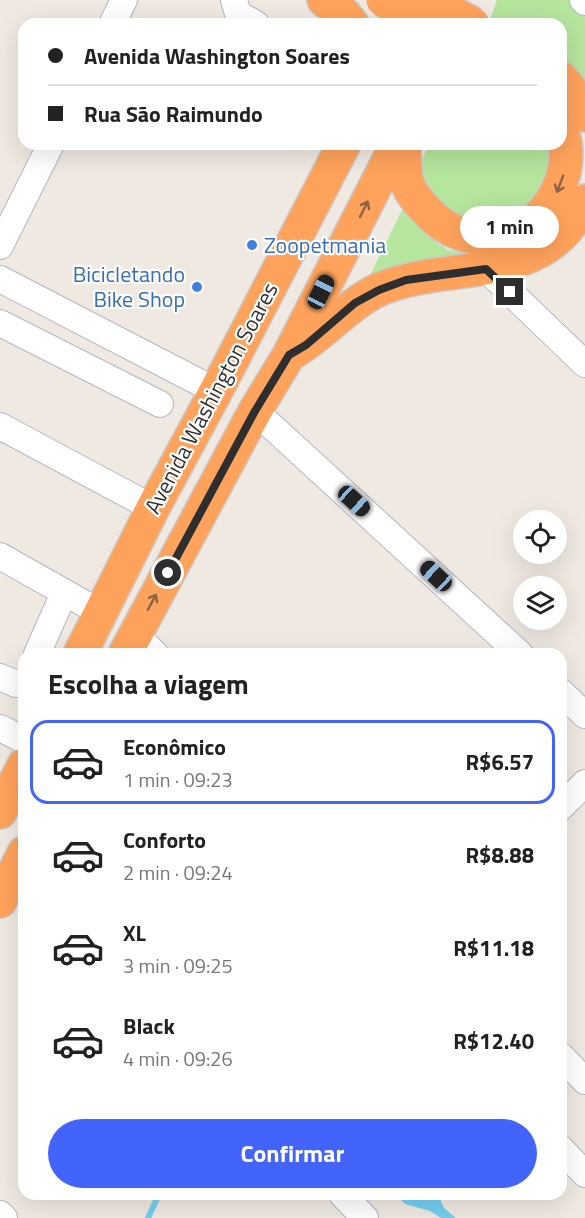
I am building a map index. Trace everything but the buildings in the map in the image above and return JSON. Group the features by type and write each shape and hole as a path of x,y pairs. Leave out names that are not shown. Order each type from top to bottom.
{"highway":[{"path":"324,0 347,18"},
{"path":"383,0 416,18"},
{"path":"409,18 418,0"},
{"path":"429,0 462,18"},
{"path":"455,18 463,0"},
{"path":"567,85 577,97 585,115"},
{"name":"Avenida Washington Soares","path":"83,648 153,507 341,150"},
{"name":"Avenida Washington Soares","path":"138,647 255,411 289,355 394,150"},
{"path":"404,150 408,185 416,199 436,222 486,258"},
{"path":"486,258 501,237 527,228 544,213 563,179 567,159 565,150"},
{"path":"289,355 306,345 355,303 379,290 406,280 486,258 529,256 553,242 573,222 585,201"},
{"path":"0,812 18,777"},
{"path":"0,901 18,865"}],"street":[{"path":"115,18 124,0"},
{"path":"234,0 238,14 245,18"},
{"path":"0,246 48,150"},
{"path":"486,258 585,364"},
{"path":"0,279 216,391"},
{"path":"0,323 160,404"},
{"path":"255,411 513,648"},
{"path":"0,426 153,507"},
{"path":"0,556 101,613"},
{"path":"40,648 64,593"},
{"path":"0,677 18,683"},
{"path":"567,698 585,715"},
{"path":"0,728 18,737"},
{"path":"567,801 585,783"},
{"path":"567,1062 585,1081"},
{"path":"567,1155 585,1174"},
{"path":"348,1200 365,1218"},
{"path":"0,1214 4,1218"}],"green space":[{"path":"497,0 571,0 585,14 585,85 567,68 567,18 491,18"},
{"path":"427,150 551,150 548,186 520,219 454,223 414,173"},
{"path":"402,210 427,236 448,250 487,258 363,290"}],"water":[{"path":"401,1200 441,1200 444,1208 456,1218 441,1218 430,1211 405,1204"}],"waterway":[{"path":"148,1218 156,1200"}],"place":[{"name":"Zoopetmania","path":"252,245"},
{"name":"Bicicletando Bike Shop","path":"197,287"}],"route":[{"path":"168,573 255,411 289,355 306,345 355,303 379,290 406,280 486,269 510,292"}]}
